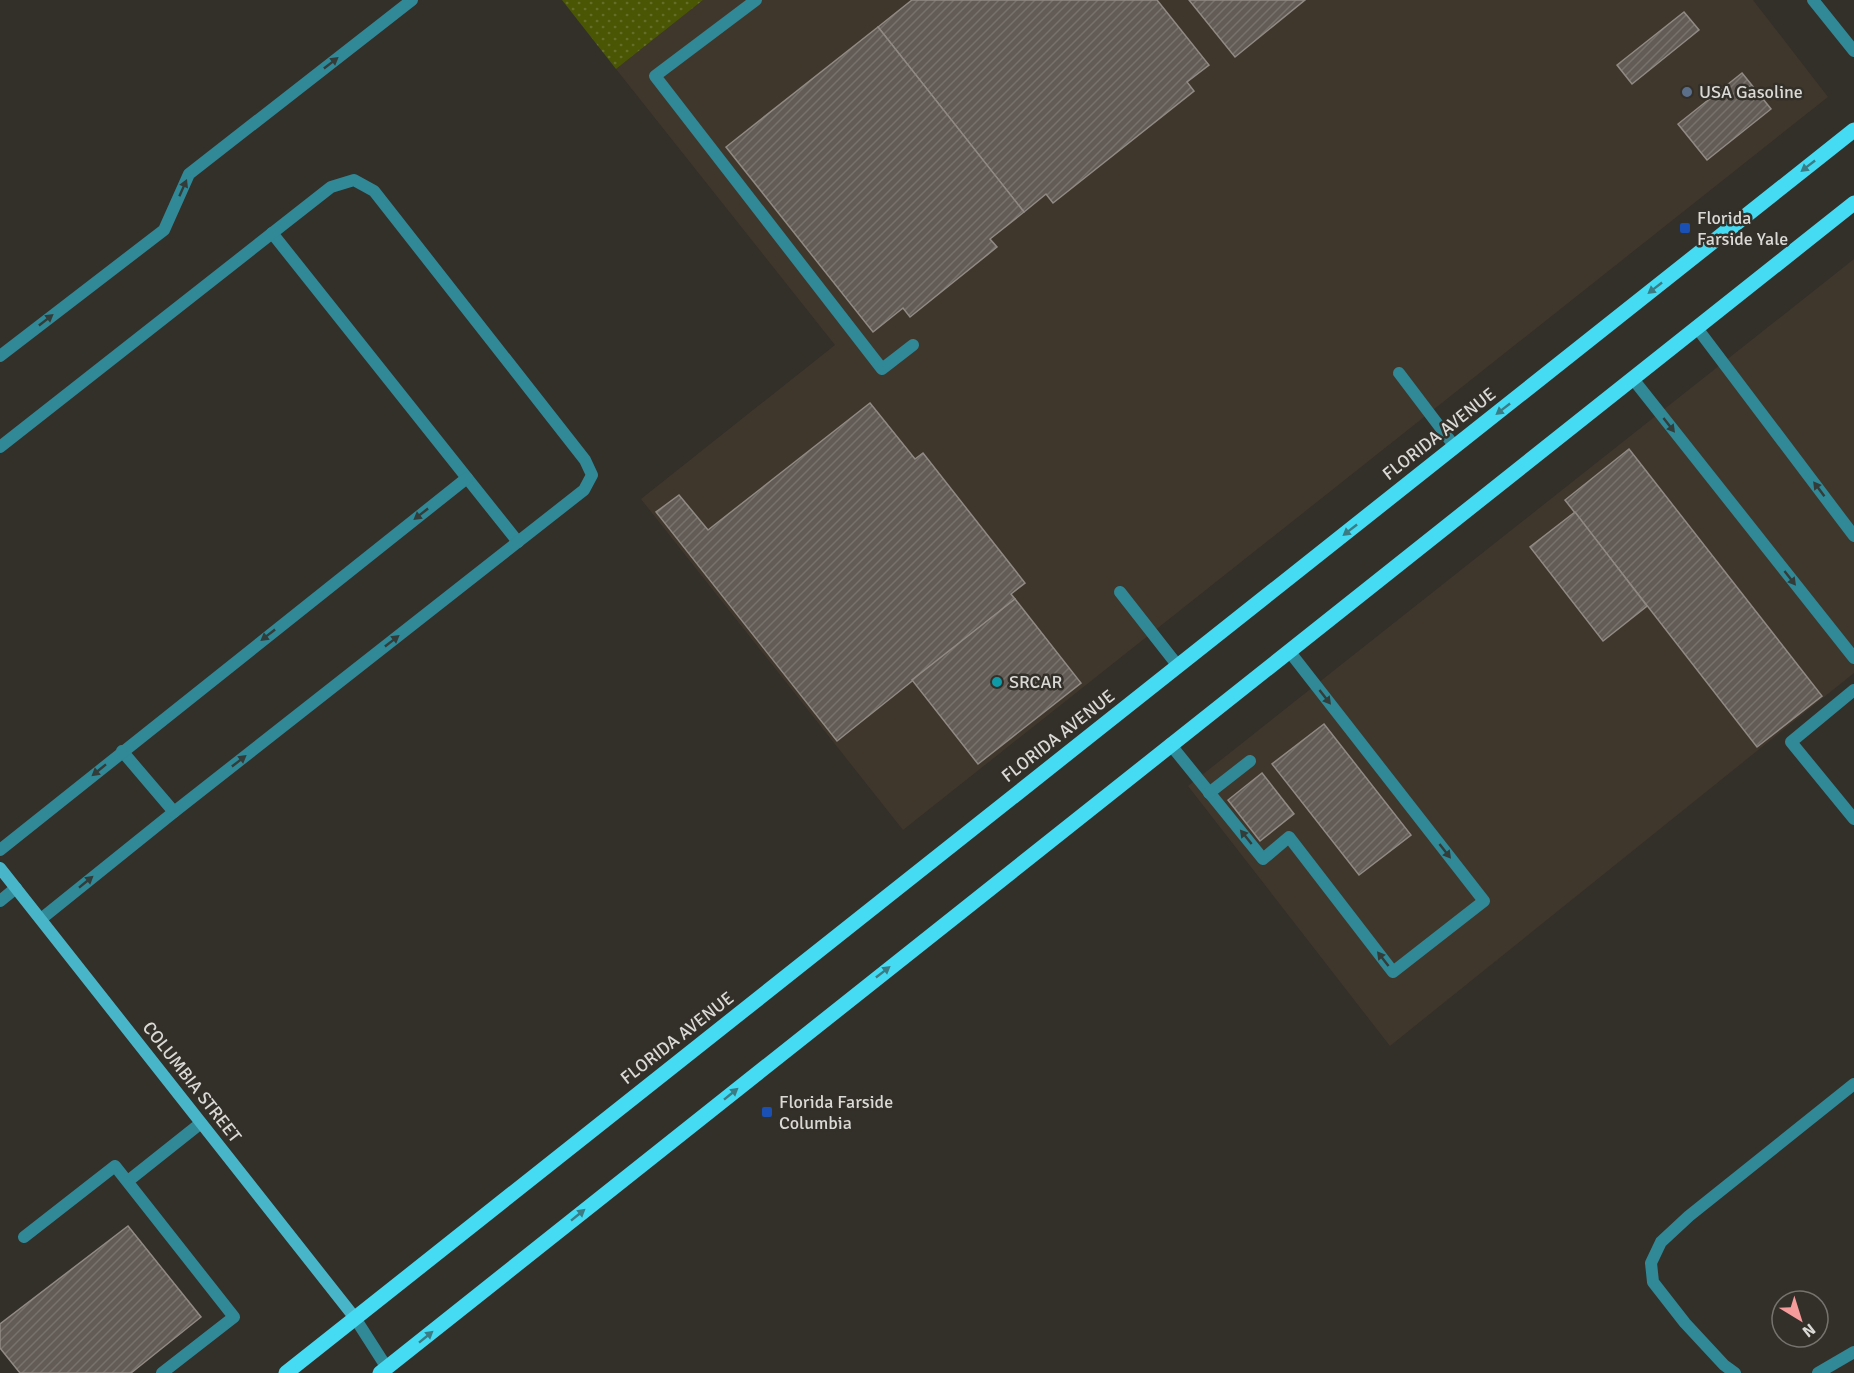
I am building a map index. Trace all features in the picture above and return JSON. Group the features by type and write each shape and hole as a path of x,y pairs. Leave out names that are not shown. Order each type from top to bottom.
{"main road":[{"name":"FLORIDA AVENUE","path":"286,1373 1854,130"},
{"path":"386,1371 1170,744 1854,203"}],"street":[{"path":"0,356 164,230 189,174 412,0"},
{"path":"756,0 655,76 882,369 913,345"},
{"path":"1813,0 1854,51"},
{"path":"0,447 331,187 354,180 374,191 585,459 592,476 584,490 40,919"},
{"path":"272,233 518,542"},
{"path":"1697,328 1854,536"},
{"path":"1399,373 1455,447"},
{"path":"1633,379 1854,658"},
{"path":"0,850 467,478"},
{"path":"1120,592 1178,666"},
{"path":"1170,744 1263,859 1289,837 1394,972 1484,901 1289,651"},
{"path":"1854,690 1791,742 1854,819"},
{"path":"122,751 174,812"},
{"path":"1209,793 1250,761"},
{"name":"COLUMBIA STREET","path":"0,868 355,1318"},
{"path":"0,902 16,888"},
{"path":"1735,1373 1724,1365 1684,1323 1653,1282 1651,1263 1661,1242 1689,1216 1854,1084"},
{"path":"128,1181 201,1123"},
{"path":"24,1237 115,1166 234,1317 162,1373"},
{"path":"355,1318 386,1371"},
{"path":"1818,1373 1854,1352"}],"shaded area":[{"path":"703,0 1753,0 1828,97 903,830 641,499 835,345 616,69"},
{"path":"1854,259 1854,673 1390,1046 1188,786"}],"green space":[{"path":"562,0 703,0 616,69"}],"building":[{"path":"912,0 1157,0 1209,65 1187,82 1194,91 1053,203 1046,194 1024,212 878,27"},
{"path":"1189,0 1305,0 1235,57"},
{"path":"1684,12 1699,30 1632,84 1617,65"},
{"path":"878,27 1024,212 990,239 997,247 910,317 903,308 873,332 726,147"},
{"path":"1742,73 1771,109 1707,160 1678,124"},
{"path":"870,403 915,459 923,453 1025,583 1011,594 1015,599 837,741 656,512 679,495 708,530"},
{"path":"1629,449 1822,696 1757,747 1565,500"},
{"path":"1575,512 1647,606 1603,641 1530,547"},
{"name":"SRCAR","path":"1015,599 1081,683 978,764 912,680"},
{"path":"1324,724 1411,835 1359,875 1272,764"},
{"path":"1262,773 1294,814 1260,841 1228,800"},
{"path":"128,1226 201,1317 131,1373 20,1373 0,1348 0,1324"}],"place":[{"name":"USA Gasoline","path":"1687,92"},
{"name":"Florida Farside Yale","path":"1685,228"},
{"name":"SRCAR","path":"997,682"},
{"name":"Florida Farside Columbia","path":"767,1112"}]}
